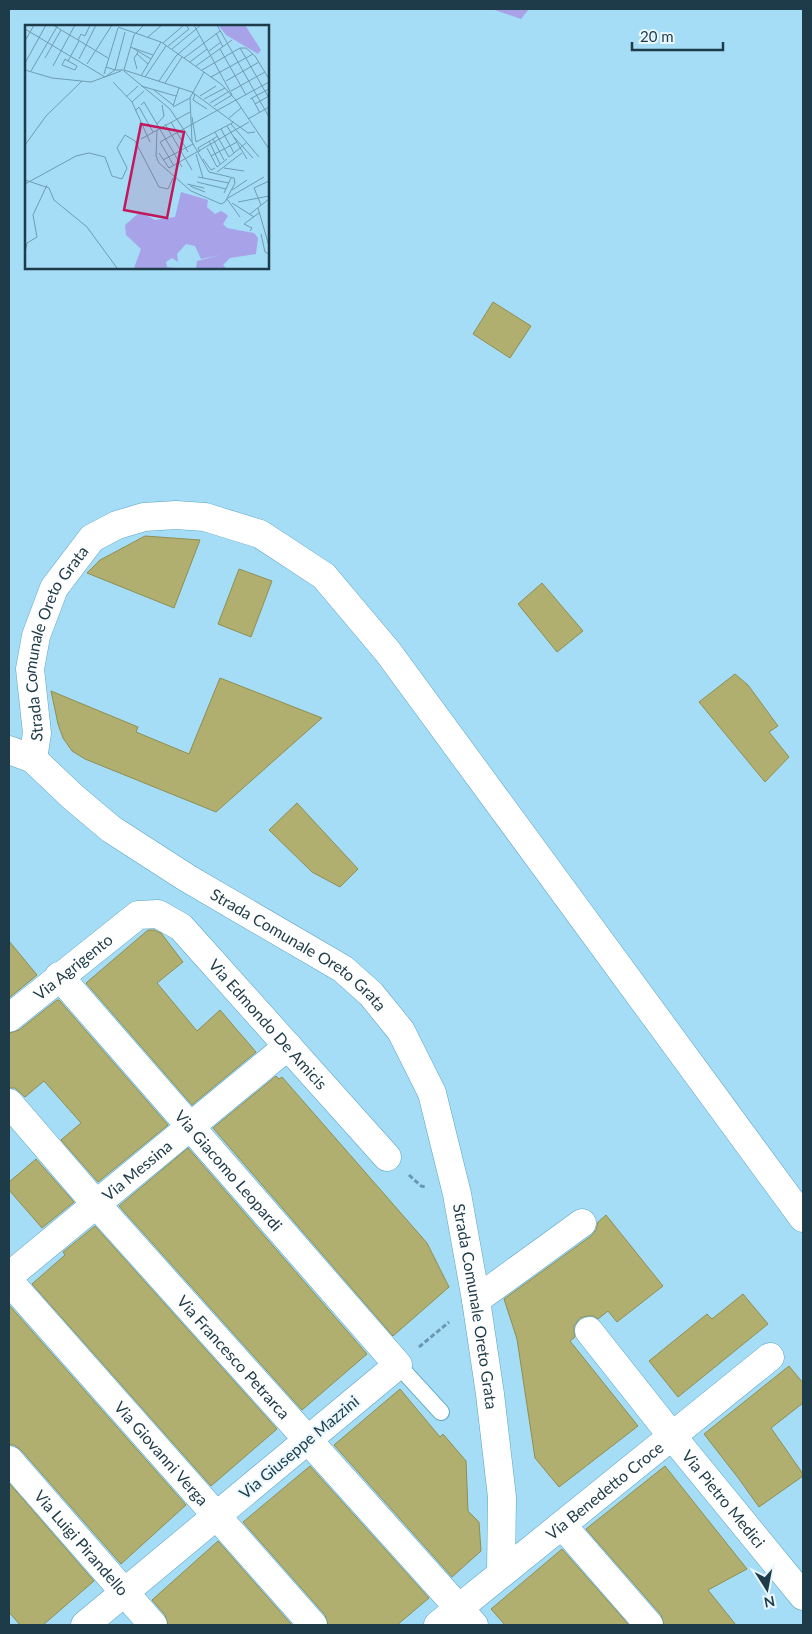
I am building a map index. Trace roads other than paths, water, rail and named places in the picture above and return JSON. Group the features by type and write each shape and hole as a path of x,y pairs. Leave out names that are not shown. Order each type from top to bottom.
{"street":[{"name":"Strada Comunale Oreto Grata","path":"501,1573 502,1497 490,1394 457,1194 432,1093 401,1031 371,994 343,969 187,878 111,829 21,755 38,733 30,669 36,636 54,588 92,538 117,525 144,517 176,515 205,517 260,534 324,576 388,652 803,1218"},
{"name":"Via Edmondo De Amicis","path":"138,915 158,914 181,927 388,1157"},
{"name":"Via Agrigento","path":"9,1018 59,976 138,915"},
{"name":"Via Giacomo Leopardi","path":"59,976 398,1364"},
{"name":"Via Messina","path":"9,1276 288,1046"},
{"name":"Via Francesco Petrarca","path":"9,1103 96,1204 466,1617"},
{"path":"476,1300 582,1223"},
{"name":"Via Giovanni Verga","path":"9,1281 313,1625"},
{"name":"Via Pietro Medici","path":"590,1331 672,1436 803,1596"},
{"name":"Via Benedetto Croce","path":"438,1625 466,1617 501,1573 770,1357"},
{"name":"Via Giuseppe Mazzini","path":"85,1625 398,1364"},
{"name":"Via Luigi Pirandello","path":"9,1460 153,1625"},
{"path":"562,1525 648,1625"}],"lane":[{"path":"398,1364 441,1412"}]}
